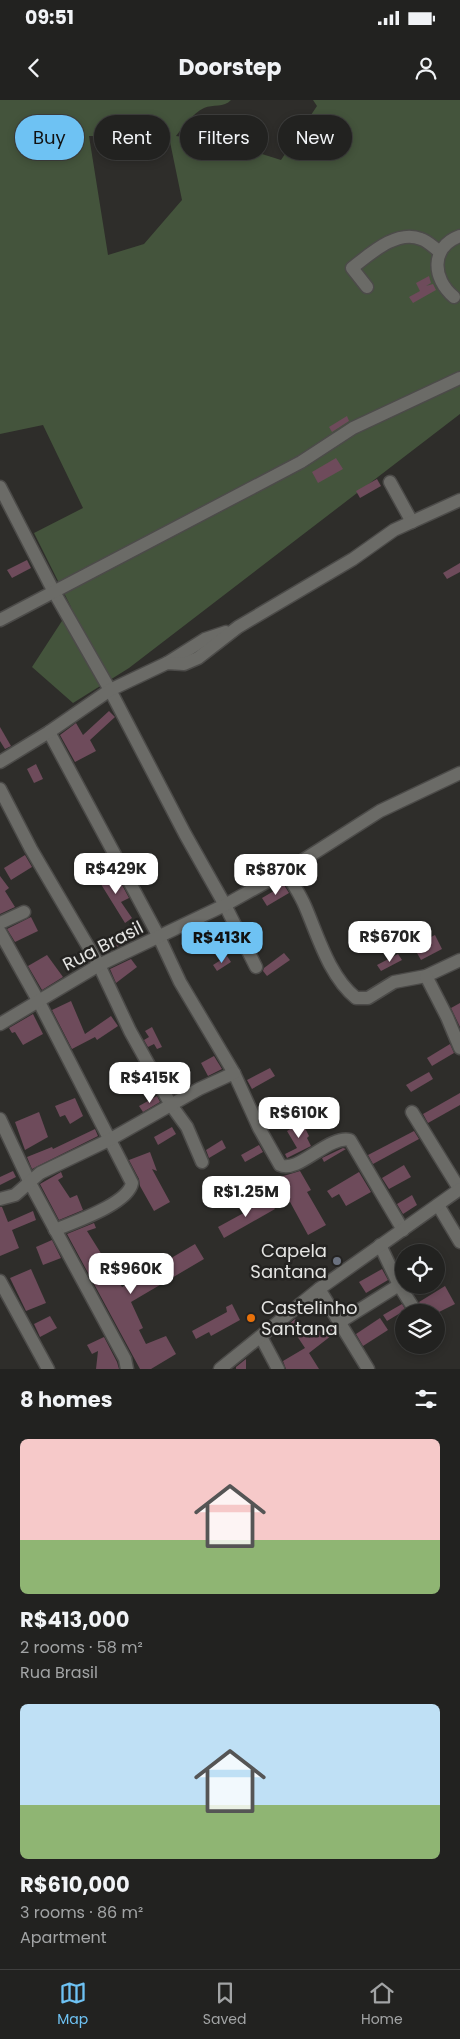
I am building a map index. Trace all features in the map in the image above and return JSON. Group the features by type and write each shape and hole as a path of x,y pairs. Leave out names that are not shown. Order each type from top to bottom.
{"street":[{"path":"366,287 352,268 373,252 398,238 413,236 422,239 440,252"},
{"path":"454,297 438,279 437,266 440,252 449,242 460,236"},
{"path":"0,620 301,462 353,428 460,378"},
{"path":"390,482 412,522"},
{"path":"0,487 54,592 110,690 185,834 225,905 256,968"},
{"path":"0,762 49,732 110,690 167,663 192,662 238,627 353,559 389,533 460,500"},
{"path":"49,732 205,1028 234,1073 259,1128 280,1164 284,1167 291,1166 339,1139 350,1140 403,1230"},
{"name":"Rua Brasil","path":"0,1024 99,965 159,938 286,872 380,811 460,773"},
{"path":"0,789 31,849 99,965 130,1031 171,1105 187,1127 202,1162"},
{"path":"286,872 305,906 315,933 334,970 356,998 368,998 394,982 426,976 460,960"},
{"path":"0,923 24,912"},
{"path":"0,932 39,1002 132,1183 128,1191 103,1209 55,1230"},
{"path":"426,976 460,1048"},
{"path":"0,1199 15,1195 40,1174 110,1140 171,1105 234,1073"},
{"path":"220,1369 319,1289 460,1190 412,1112"},
{"path":"0,1119 30,1183 125,1359 126,1369"},
{"path":"438,1205 460,1242"},
{"path":"380,1245 395,1277"},
{"path":"0,1280 48,1369"},
{"path":"340,1322 395,1288"},
{"path":"319,1289 368,1369"},
{"path":"261,1337 278,1369"}],"green space":[{"path":"0,100 231,100 222,105 207,107 194,115 180,115 180,131 176,136 180,136 180,160 268,160 268,156 278,160 352,160 352,115 311,115 317,106 313,100 460,100 460,414 129,668 73,703 32,667 71,607 34,533 83,508 43,425 0,434","holes":["94,115 170,115 170,142 182,200 144,244 108,255 89,136 94,136"]}],"building":[{"path":"429,276 431,283 426,286 433,284 436,290 413,303 409,297 420,291 416,283"},
{"path":"347,416 349,421 332,432 329,427"},
{"path":"336,458 343,469 318,483 312,472"},
{"path":"377,479 381,486 360,498 356,491"},
{"path":"27,560 31,568 12,578 7,570"},
{"path":"460,563 460,572 447,579 443,573"},
{"path":"109,711 115,717 90,740 96,751 75,762 60,735 76,723 83,735"},
{"path":"0,727 11,746 5,749 0,741"},
{"path":"36,764 43,779 34,783 27,769"},
{"path":"25,855 32,867 11,880 4,868"},
{"path":"115,872 129,898 121,902 132,918 125,923 99,881"},
{"path":"0,876 9,888 5,891 15,907 0,914"},
{"path":"284,885 289,893 267,906 262,898"},
{"path":"31,917 38,931 15,942 7,929"},
{"path":"435,935 442,949 421,960 413,946"},
{"path":"119,940 123,944 102,954 100,950"},
{"path":"284,953 290,960 267,976 263,971 264,968"},
{"path":"398,954 402,960 381,971 377,965"},
{"path":"47,955 63,977 42,990 28,966"},
{"path":"227,956 231,962 217,971 213,965"},
{"path":"131,959 137,967 116,983 110,969"},
{"path":"71,1001 85,1034 111,1016 118,1026 97,1040 95,1037 72,1049 52,1010"},
{"path":"460,1003 460,1027 451,1008"},
{"path":"33,1014 43,1034 23,1045 15,1032 12,1033 9,1028"},
{"path":"152,1027 162,1047 157,1049 154,1044 148,1047 144,1040 149,1037 145,1031"},
{"path":"450,1044 454,1053 432,1066 427,1058"},
{"path":"214,1056 222,1069 208,1076 201,1063"},
{"path":"270,1068 275,1076 252,1089 247,1080"},
{"path":"429,1072 433,1079 411,1092 406,1085"},
{"path":"178,1078 184,1088 174,1094 168,1084"},
{"path":"460,1093 460,1105 428,1123 423,1114"},
{"path":"157,1096 160,1102 143,1112 139,1106"},
{"path":"75,1098 83,1116 70,1124 65,1115 60,1117 55,1106"},
{"path":"39,1112 48,1137 25,1150 15,1122"},
{"path":"302,1122 309,1136 307,1138 311,1146 287,1158 285,1154 297,1148 287,1131"},
{"path":"172,1127 176,1134 158,1145 154,1137"},
{"path":"95,1129 98,1136 32,1169 27,1157 52,1147 53,1149"},
{"path":"414,1131 419,1139 373,1164 368,1155"},
{"path":"222,1140 226,1148 209,1158 206,1150"},
{"path":"259,1145 263,1152 245,1162 241,1155"},
{"path":"343,1148 346,1149 324,1162 322,1158"},
{"path":"150,1152 157,1171 152,1169 170,1202 154,1211 140,1186 139,1179 129,1160"},
{"path":"404,1165 411,1177 389,1189 382,1178"},
{"path":"13,1171 16,1177 0,1185 0,1177"},
{"path":"300,1171 311,1190 307,1192 326,1225 308,1235 277,1178"},
{"path":"61,1172 63,1177 58,1180 70,1198 77,1195 83,1210 59,1220 40,1184"},
{"path":"359,1172 371,1192 346,1206 339,1194 332,1198 327,1191"},
{"path":"412,1195 417,1205 403,1214 397,1204"},
{"path":"269,1199 275,1209 224,1238 218,1227"},
{"path":"0,1207 2,1207 8,1222 33,1211 36,1220 12,1230 19,1248 0,1256"},
{"path":"94,1223 96,1228 87,1231 122,1287 195,1244 204,1259 131,1302 143,1328 139,1330 146,1344 166,1336 176,1354 151,1369 140,1369 67,1234"},
{"path":"52,1240 61,1258 43,1265 36,1247"},
{"path":"31,1269 46,1303 26,1311 10,1278"},
{"path":"382,1269 388,1280 366,1293 359,1282"},
{"path":"445,1286 455,1304 445,1309 445,1304 420,1304 419,1302 432,1294 445,1294"},
{"path":"232,1304 240,1320 211,1336 209,1332 196,1339 192,1331 227,1312 226,1307"},
{"path":"395,1308 395,1316 387,1321 383,1315"},
{"path":"50,1316 57,1328 40,1337 34,1324"},
{"path":"380,1318 388,1330 363,1346 356,1334"},
{"path":"295,1319 309,1338 331,1324 336,1332 309,1353 319,1369 286,1369 283,1361 305,1348 289,1324"},
{"path":"104,1337 119,1369 96,1369 98,1351 92,1354 87,1345"},
{"path":"246,1359 246,1369 236,1369 236,1367"}],"place":[{"name":"Capela Santana","path":"337,1261"},
{"name":"Castelinho Santana","path":"251,1318"}]}
